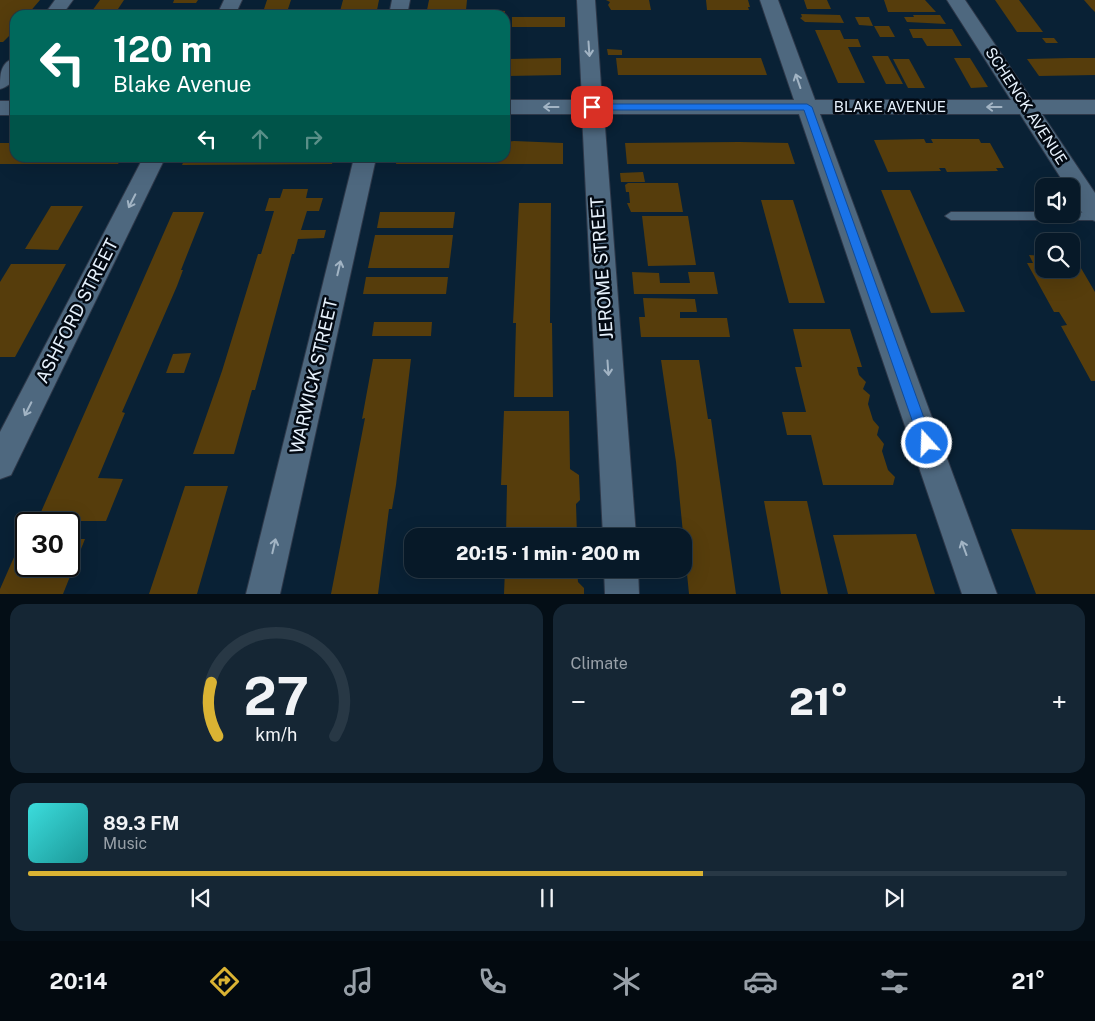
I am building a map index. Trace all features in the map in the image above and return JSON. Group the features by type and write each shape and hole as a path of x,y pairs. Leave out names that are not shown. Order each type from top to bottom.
{"street":[{"name":"JEROME STREET","path":"586,0 618,528"},
{"path":"769,0 980,594"},
{"name":"SCHENCK AVENUE","path":"956,0 1095,214"},
{"path":"0,83 10,70"},
{"name":"BLAKE AVENUE","path":"510,107 1095,107"},
{"name":"ASHFORD STREET","path":"0,464 152,162"},
{"name":"WARWICK STREET","path":"263,594 364,162"},
{"path":"621,578 622,594"}],"lane":[{"path":"951,216 1095,214"}],"building":[{"path":"0,0 40,0 31,10 10,10 10,35 3,42 0,42"},
{"path":"100,0 124,0 117,10 93,10"},
{"path":"174,0 198,0 196,3 173,3"},
{"path":"267,0 291,0 288,10 264,10"},
{"path":"343,0 379,0 377,10 340,10"},
{"path":"429,0 467,0 466,10 427,10"},
{"path":"606,0 649,0 651,10 611,10 608,5 610,2"},
{"path":"706,0 748,0 750,7 748,7 749,10 707,10"},
{"path":"804,0 827,0 831,9 807,9"},
{"path":"884,0 925,0 936,12 888,12"},
{"path":"995,0 1019,0 1043,32 1017,32"},
{"path":"1084,0 1095,0 1095,12 1091,8"},
{"path":"801,14 840,15 844,23 805,22 800,18 802,17"},
{"path":"913,15 940,15 946,24 907,22 904,17 914,17"},
{"path":"512,17 565,17 565,27 512,27"},
{"path":"855,17 869,17 873,26 859,25"},
{"path":"874,26 889,26 895,37 880,37"},
{"path":"909,29 952,29 962,46 927,46 922,38 913,38"},
{"path":"815,30 840,30 844,39 858,39 861,47 848,47 865,83 838,83"},
{"path":"1042,38 1054,38 1058,43 1046,43"},
{"path":"607,49 622,50 622,55 608,55"},
{"path":"872,56 888,56 903,84 886,84"},
{"path":"561,58 561,75 510,76 510,59"},
{"path":"616,58 761,58 767,75 618,75"},
{"path":"954,58 970,58 988,87 971,88"},
{"path":"1095,58 1095,75 1039,76 1027,59"},
{"path":"893,59 909,59 925,88 908,88"},
{"path":"924,139 926,143 933,143 931,139 979,139 981,143 990,143 1004,168 996,168 998,171 947,172 945,168 939,168 941,171 888,172 874,140"},
{"path":"510,141 563,143 563,164 396,164 396,162 510,162"},
{"path":"0,143 10,143 10,162 119,162 118,164 0,164"},
{"path":"625,143 788,143 795,164 627,164"},
{"path":"183,162 333,162 332,164 182,165"},
{"path":"643,172 645,182 621,182 620,173"},
{"path":"628,183 678,183 683,212 631,212 627,203 630,203 629,192 626,192 625,185"},
{"path":"283,189 308,189 306,198 323,198 319,211 307,211 301,230 326,230 324,238 298,239 294,254 292,254 255,390 252,390 234,454 193,454 222,371 258,254 261,254 274,211 265,211 269,198 280,198"},
{"path":"881,190 910,190 965,312 931,313"},
{"path":"761,200 793,200 825,303 789,303"},
{"path":"519,203 551,203 550,323 552,323 553,397 514,397 516,323 513,323"},
{"path":"51,206 83,206 58,250 25,249"},
{"path":"173,212 204,212 181,270 183,270 177,286 122,412 125,413 98,478 123,479 106,521 80,521 80,512 41,512"},
{"path":"380,212 455,212 453,228 377,228"},
{"path":"642,216 688,216 696,265 648,266"},
{"path":"375,235 453,235 449,268 368,268"},
{"path":"1029,255 1035,255 1035,278 1027,263 1033,263"},
{"path":"11,264 66,264 15,357 0,357 0,282"},
{"path":"1080,266 1095,292 1095,381 1091,381 1061,326 1067,325 1059,312 1054,312 1035,278 1080,278"},
{"path":"632,272 659,273 660,283 690,283 688,272 714,272 718,294 634,294"},
{"path":"366,277 448,277 446,294 363,294"},
{"path":"643,298 695,299 697,312 680,312 680,318 727,318 730,337 641,337 639,317 645,317"},
{"path":"374,322 432,322 431,336 372,336"},
{"path":"793,329 850,329 862,367 857,367 859,375 866,382 863,389 870,395 868,404 873,420 879,427 877,435 884,444 882,451 888,470 895,477 893,485 823,485 811,435 787,435 782,412 806,412 795,367 802,367"},
{"path":"191,353 184,373 166,373 173,354"},
{"path":"373,359 411,359 396,485 392,509 389,509 378,594 331,594 365,418 362,419"},
{"path":"661,360 699,360 708,419 711,419 736,594 689,594 687,578 692,578 692,528 682,528 676,462"},
{"path":"504,411 569,411 570,469 579,475 580,500 576,504 577,528 506,528 507,485 501,485"},
{"path":"185,486 228,486 197,594 149,594"},
{"path":"764,501 807,501 828,594 781,594"},
{"path":"1011,529 1095,530 1095,594 1036,594"},
{"path":"916,534 935,594 848,594 833,535"},
{"path":"80,539 85,539 80,552"},
{"path":"15,555 15,577 70,577 63,594 0,594 0,589"},
{"path":"505,578 578,578 578,582 584,588 584,594 504,594"}],"route":[{"path":"592,107 807,107 927,443"}]}
